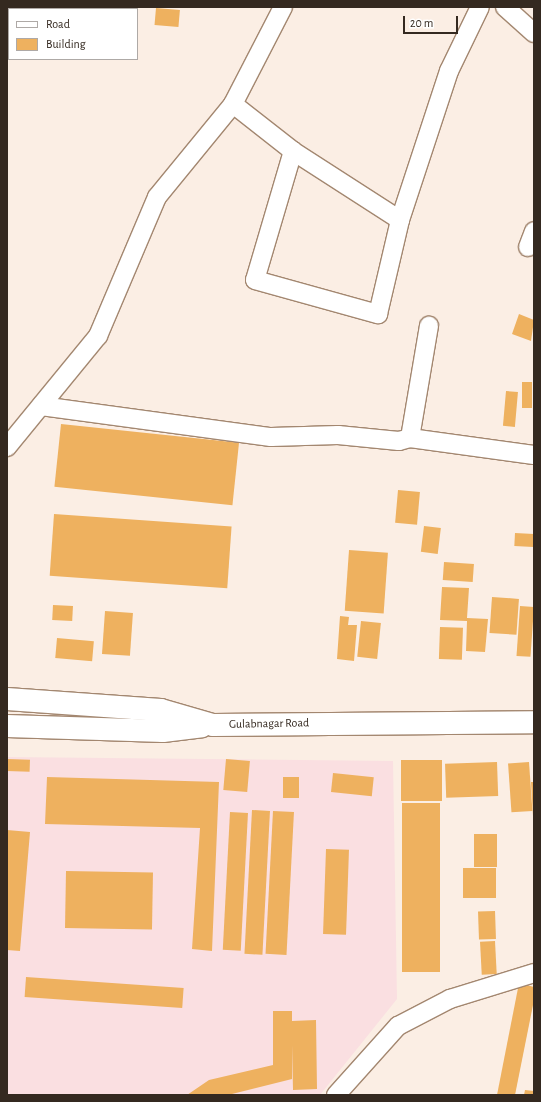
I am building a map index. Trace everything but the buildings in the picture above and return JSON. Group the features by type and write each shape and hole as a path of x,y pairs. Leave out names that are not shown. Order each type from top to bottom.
{"main road":[{"name":"Gulabnagar Road","path":"7,699 161,710 213,725 534,722"},
{"path":"7,726 163,731 213,725"}],"street":[{"path":"7,447 98,336 157,197 233,104 283,7"},
{"path":"293,151 255,280 378,314 400,220 449,71 480,7"},
{"path":"505,7 534,33"},
{"path":"233,104 293,151 400,220"},
{"path":"410,438 430,326"},
{"path":"40,406 271,437 338,436 399,441 410,438 534,455"},
{"path":"336,1095 398,1026 450,999 534,973"}],"shaded area":[{"path":"7,757 393,761 397,999 320,1095 7,1095"}]}
